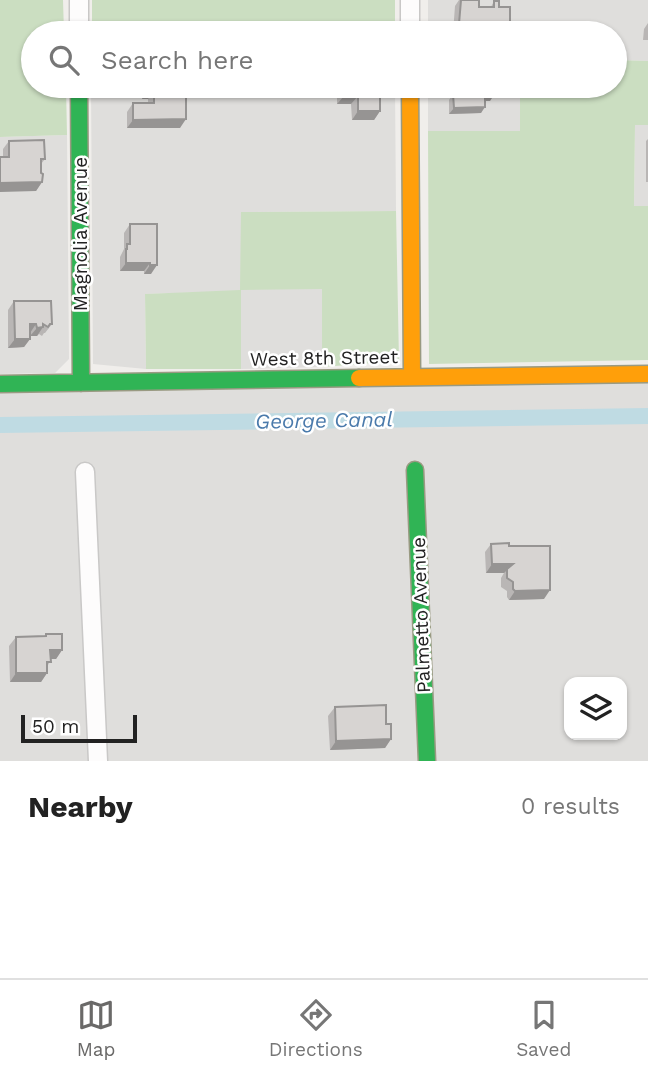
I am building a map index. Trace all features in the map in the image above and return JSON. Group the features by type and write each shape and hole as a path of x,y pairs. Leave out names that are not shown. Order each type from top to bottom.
{"street":[{"path":"79,0 79,21"},
{"path":"410,0 410,21"},
{"name":"Magnolia Avenue","path":"79,98 81,383"},
{"path":"410,98 412,377"},
{"name":"West 8th Street","path":"0,384 648,374"},
{"name":"Palmetto Avenue","path":"415,470 427,761"},
{"path":"85,472 98,761"}],"shaded area":[{"path":"428,0 648,0 648,61 627,60 627,21 428,21"},
{"path":"91,98 395,98 396,211 241,212 322,289 322,367 241,369 241,291 145,294 146,369 93,364"},
{"path":"428,98 520,98 520,131 428,131"},
{"path":"635,125 648,125 648,206 634,207"},
{"path":"67,135 69,359 55,373 0,374 0,137"},
{"path":"648,379 648,761 0,761 0,389"}],"green space":[{"path":"0,0 63,0 64,21 21,21 21,98 66,98 67,135 0,137"},
{"path":"92,0 395,0 395,21 92,21"},
{"path":"627,60 648,61 648,125 635,125 634,206 648,206 648,360 429,364 428,131 520,131 520,98 627,98"},
{"path":"396,211 399,361 322,367 322,289 241,290 241,369 146,369 145,294 240,290 241,212"}],"building":[{"path":"461,0 479,0 479,7 494,7 494,1 499,1 499,7 510,7 510,21 459,21"},
{"path":"154,98 186,98 186,119 133,120 133,103 154,103"},
{"path":"358,98 380,98 380,111 358,111"},
{"path":"453,98 485,98 485,107 454,108"},
{"path":"44,140 42,182 0,183 0,157 9,157 9,141"},
{"path":"130,224 157,224 157,265 126,263"},
{"path":"14,301 51,301 52,324 48,327 43,324 43,327 37,328 36,324 30,324 30,339 15,339"},
{"path":"509,543 509,546 550,546 550,590 513,589 513,582 507,578 507,569 513,564 492,564 491,544"},
{"path":"62,634 62,650 50,650 51,662 47,662 47,673 16,673 16,637"},
{"path":"386,705 386,724 391,724 391,739 336,741 335,707"}],"waterway":[{"name":"George Canal","path":"0,425 648,416"}],"traffic: fast":[{"path":"79,98 81,383"},
{"path":"0,384 359,378"},
{"path":"415,470 427,761"}],"traffic: slow":[{"path":"410,98 412,377"},
{"path":"359,378 648,374"}]}
